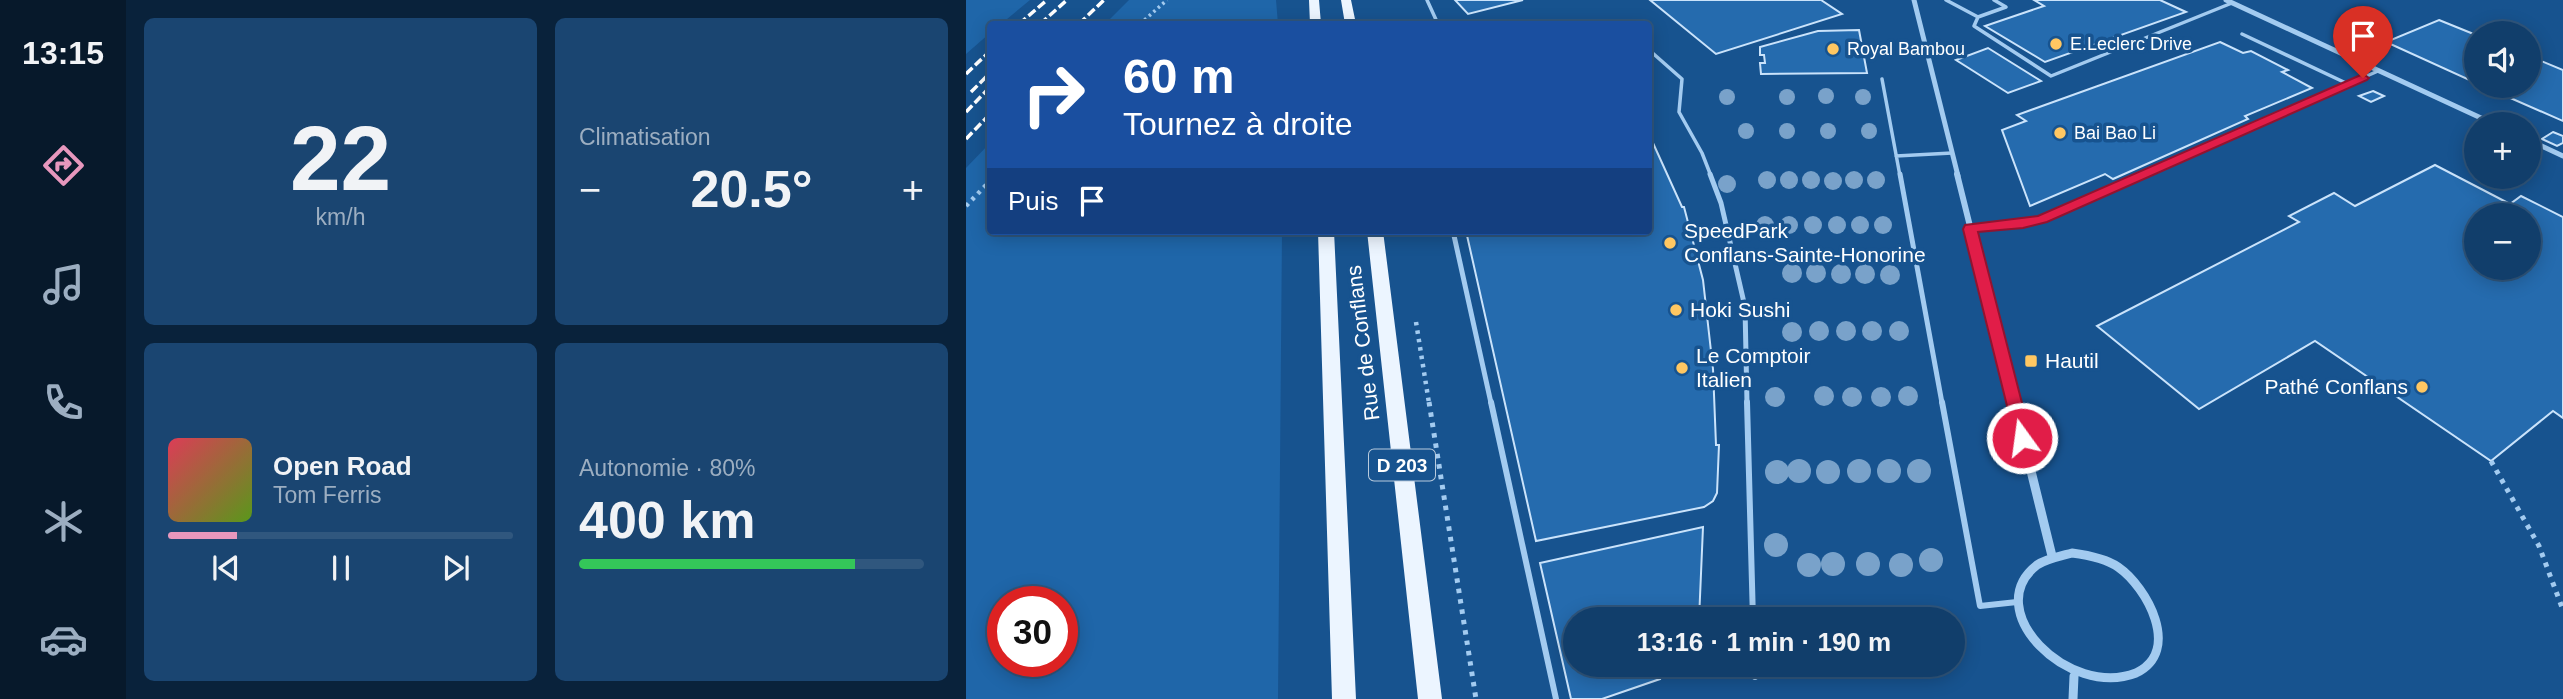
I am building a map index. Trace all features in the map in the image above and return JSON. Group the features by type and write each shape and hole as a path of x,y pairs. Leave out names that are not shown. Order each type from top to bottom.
{"main road":[{"path":"1314,0 1316,21"},
{"path":"1346,0 1350,21"},
{"name":"Rue de Conflans","path":"1326,235 1344,699"},
{"name":"Rue de Conflans","path":"1375,235 1430,699"}],"street":[{"path":"1914,0 2052,556"},
{"path":"2226,0 2468,112"},
{"path":"2541,146 2563,156"},
{"path":"2072,553 2094,556 2116,565 2135,580 2149,599 2157,620 2158,640 2153,658 2139,672 2120,681 2098,682 2074,676 2051,663 2032,644 2021,623 2017,602 2020,585 2026,572 2038,562 2052,556 2072,553"},
{"path":"2073,699 2074,676"}],"lane":[{"path":"1427,0 1437,21"},
{"path":"1946,0 1978,16 2006,7 1994,0"},
{"path":"1978,16 1974,26 2051,76 2232,3"},
{"path":"2242,34 2348,84"},
{"path":"1652,53 1682,79 1679,112 1702,153 1721,202 1745,307 1753,607"},
{"path":"1970,229 2023,224 2042,219 2378,71"},
{"path":"1882,79 1980,606 2017,602"},
{"path":"1896,156 1952,153"},
{"path":"1454,235 1556,699"}],"path":[{"path":"1143,21 1167,0"},
{"path":"966,206 987,184"},
{"path":"1415,314 1476,699"},
{"path":"2491,461 2539,547 2563,610"}],"shaded area":[{"path":"966,0 1030,0 1005,21 987,21 987,36 966,54"},
{"path":"1129,0 1276,0 1278,21 1108,21"},
{"path":"987,146 987,235 1282,235 1278,699 966,699 966,168"}],"building":[{"path":"1455,0 1523,0 1468,14"},
{"path":"1650,0 1821,0 1842,14 1716,54"},
{"name":"E.Leclerc Drive","path":"2034,0 2160,0 2186,12 2045,62 1985,26 2044,6"},
{"path":"2439,20 2464,30 2464,78 2386,42"},
{"path":"1859,30 1867,73 1761,74 1760,63 1765,63 1764,55 1760,55 1760,47 1818,31"},
{"path":"2220,42 2243,53 2251,51 2288,70 2282,72 2312,88 2245,116 2248,119 2113,179 2105,174 2030,206 2002,130 2026,121 2017,115"},
{"path":"1988,48 2041,81 2008,93 1956,60"},
{"path":"2541,61 2563,70 2563,121 2510,98 2541,98"},
{"path":"2373,91 2384,96 2371,102 2359,96"},
{"path":"2553,132 2563,136 2563,143 2557,146 2542,139"},
{"path":"1652,141 1684,207 1703,280 1713,369 1716,445 1719,445 1717,493 1713,501 1704,507 1536,541 1467,235 1652,235"},
{"path":"2435,165 2464,180 2464,189 2481,189 2508,203 2464,203 2464,280 2541,280 2541,206 2563,217 2563,418 2553,411 2491,461 2315,341 2199,409 2097,326 2299,222 2289,216 2334,193 2355,206"},
{"path":"2521,196 2535,203 2511,203"},
{"path":"1703,527 1700,607 1563,607 1563,664 1540,563"},
{"path":"1566,677 1660,679 1602,699 1571,699"}],"railway":[{"path":"1022,21 1047,0"},
{"path":"1043,21 1067,0"},
{"path":"1082,21 1104,0"},
{"path":"966,74 987,54"},
{"path":"971,92 987,76"},
{"path":"966,112 987,90"},
{"path":"966,139 987,117"}],"place":[{"name":"E.Leclerc Drive","path":"2056,44"},
{"name":"Royal Bambou","path":"1833,49"},
{"name":"Bai Bao Li","path":"2060,133"},
{"name":"SpeedPark Conflans-Sainte-Honorine","path":"1670,243"},
{"name":"Hoki Sushi","path":"1676,310"},
{"name":"Hautil","path":"2031,361"},
{"name":"Le Comptoir Italien","path":"1682,368"},
{"name":"Pathé Conflans","path":"2422,387"}],"route":[{"path":"2022,438 1970,229 2023,224 2042,219 2363,78"}]}
